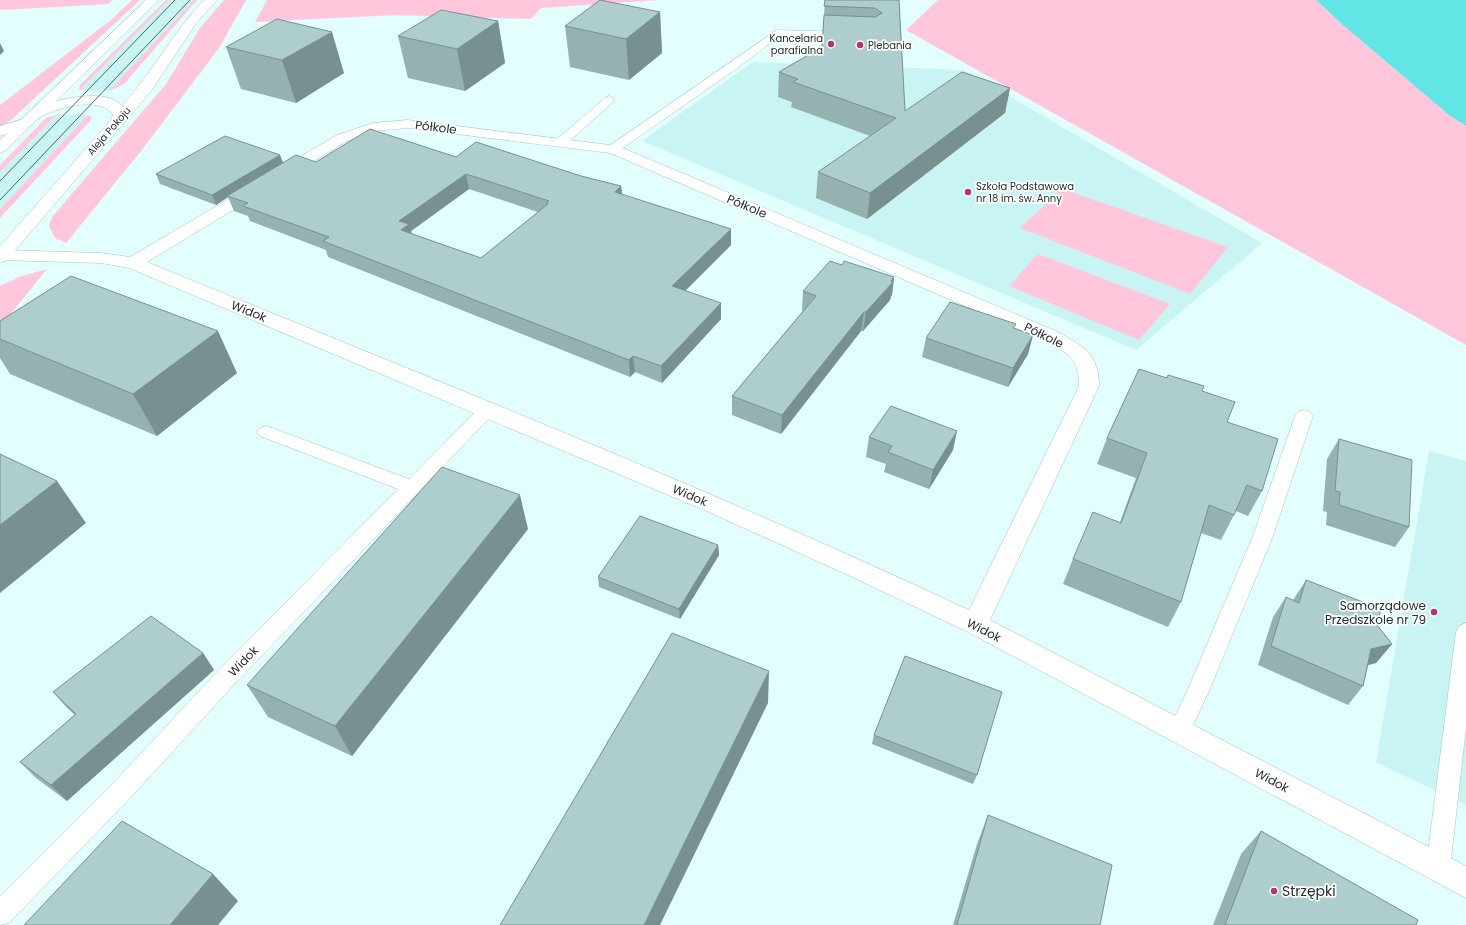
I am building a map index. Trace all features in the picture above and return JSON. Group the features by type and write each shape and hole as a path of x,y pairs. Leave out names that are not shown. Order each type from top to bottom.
{"street":[{"path":"0,148 153,0"},
{"name":"Aleja Pokoju","path":"1,256 147,87 192,20 211,0"},
{"path":"0,131 30,119 48,108 62,104 94,100 106,102 118,109 120,115 117,123"},
{"name":"Półkole","path":"133,263 342,138 373,127 390,124 425,125 614,149 1051,336 1072,349 1085,360 1090,372 1089,386 975,624"},
{"name":"Widok","path":"1,256 101,258 133,263 774,530 975,624 1179,730 1466,883"}],"lane":[{"path":"614,149 735,65 776,33 859,35"},
{"path":"560,143 609,100"},
{"name":"Widok","path":"0,914 125,787 222,682 487,410"},
{"path":"1179,730 1198,691 1263,536 1304,416"},
{"path":"266,432 411,487"},
{"path":"1438,868 1466,632"}],"shaded area":[{"path":"0,0 113,0 108,4 0,10"},
{"path":"132,0 140,0 11,120 0,126 0,105 111,20"},
{"path":"166,0 169,0 80,90 80,85"},
{"path":"169,0 194,0 109,91 80,90"},
{"path":"194,0 197,0 124,84 109,91"},
{"path":"224,0 246,0 219,48 141,151 66,243 55,238 49,226 52,217 166,84 200,28"},
{"path":"267,0 659,0 541,8 531,19 395,15 255,22"},
{"path":"938,0 1316,0 1344,26 1359,36 1358,38 1449,115 1466,126 1466,345 906,30"},
{"name":"Szkoła Podstawowa nr 18 im. św. Anny","path":"753,62 964,70 1262,243 1136,350 642,141"},
{"path":"56,115 88,115 0,209 0,172"},
{"path":"56,115 0,172 0,165 46,118"},
{"path":"88,115 92,117 90,121 0,218 0,209"},
{"path":"1063,188 1228,247 1190,294 1020,228"},
{"path":"1038,254 1170,304 1139,340 1009,286"},
{"path":"47,269 0,327 0,286 19,277"},
{"name":"Samorządowe Przedszkole nr 79","path":"1429,451 1466,461 1466,805 1376,762"}],"water":[{"path":"1316,0 1466,0 1466,126 1449,115 1344,26"}],"building":[{"path":"600,0 660,12 626,39 565,26"},
{"path":"825,0 899,0 905,111 962,72 1010,88 870,193 818,172 896,118 793,82 798,79 779,72 822,47 824,15 875,17 882,13 875,8 824,6"},
{"path":"441,10 498,21 457,49 398,36"},
{"path":"277,19 332,32 282,60 226,47"},
{"path":"370,129 456,157 476,142 581,176 621,186 615,192 731,229 672,286 721,303 661,366 633,356 629,360 323,241 329,237 243,206 248,203 227,196 296,155 316,162","holes":["466,174 549,201 546,203 548,204 481,258 401,230 409,224 399,221"]},
{"path":"225,136 280,155 212,195 156,174"},
{"path":"830,261 842,265 844,261 894,277 891,281 893,282 866,312 864,312 782,415 732,396 816,296 803,291"},
{"path":"71,276 218,331 133,394 0,339 0,321"},
{"path":"950,302 1016,324 1013,328 1033,335 1013,368 926,338"},
{"path":"1139,369 1167,378 1168,375 1204,386 1202,391 1235,402 1227,422 1278,439 1262,491 1247,485 1234,515 1209,505 1181,602 1073,559 1093,512 1121,523 1147,453 1107,438"},
{"path":"891,406 957,431 933,470 888,452 892,446 869,437"},
{"path":"1339,439 1412,460 1409,527 1339,505 1340,492 1335,491"},
{"path":"0,454 57,481 0,525"},
{"path":"442,467 520,495 335,726 247,685"},
{"path":"640,516 718,545 679,609 598,577"},
{"path":"1306,580 1381,609 1377,625 1392,644 1371,649 1363,686 1271,646 1286,597 1299,603"},
{"path":"151,616 203,653 51,785 20,762 76,714 53,692"},
{"path":"672,633 769,671 644,925 500,925"},
{"path":"905,656 1002,692 977,775 874,735"},
{"path":"988,815 1112,865 1100,925 957,925"},
{"path":"122,821 213,874 170,925 24,925"},
{"path":"1261,831 1418,920 1416,925 1225,925"}],"tram line":[{"path":"0,181 175,0"},
{"path":"0,200 190,0"}],"place":[{"name":"Kancelaria parafialna","path":"831,44"},
{"name":"Plebania","path":"860,45"},
{"name":"Szkoła Podstawowa nr 18 im. św. Anny","path":"968,192"},
{"name":"Samorządowe Przedszkole nr 79","path":"1434,612"},
{"name":"Strzępki","path":"1274,891"}]}
